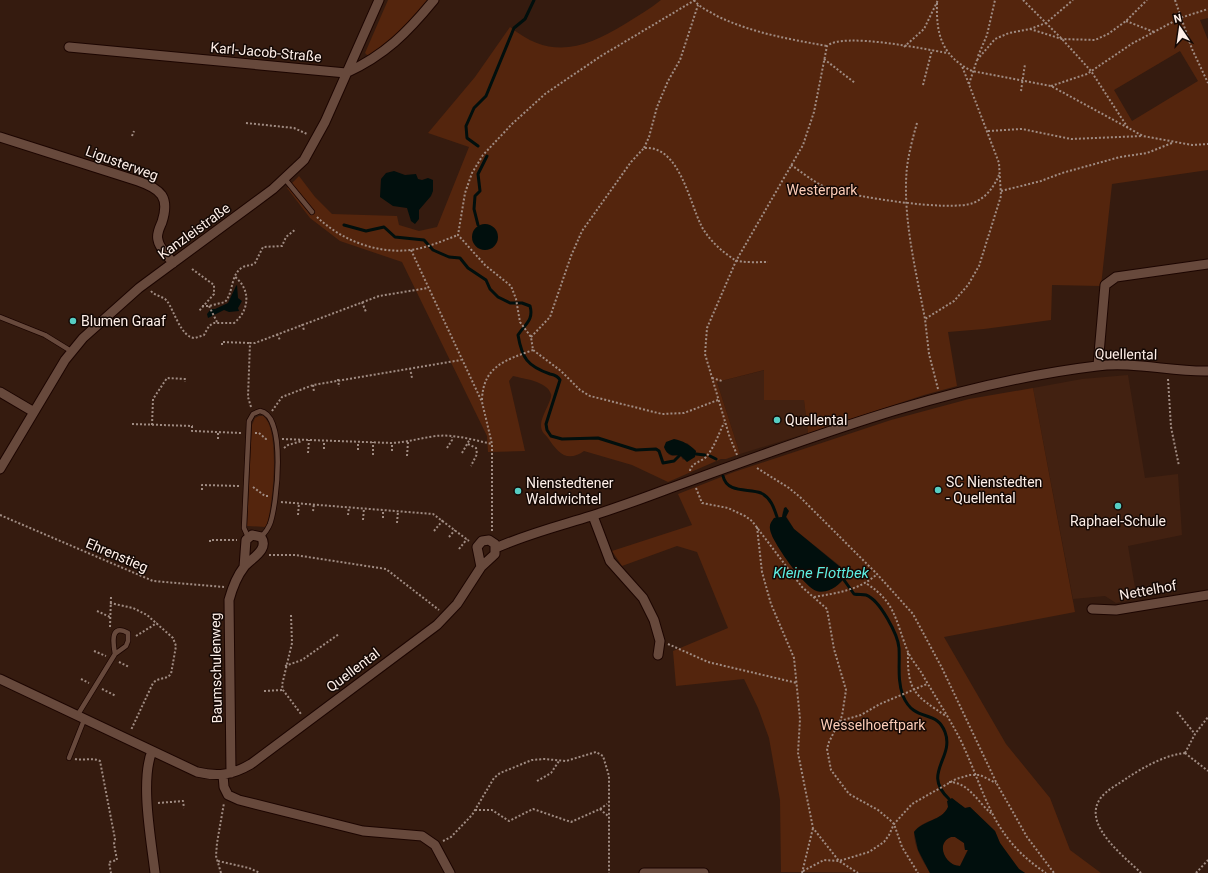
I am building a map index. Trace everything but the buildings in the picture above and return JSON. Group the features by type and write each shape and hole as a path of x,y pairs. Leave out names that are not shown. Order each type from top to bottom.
{"street":[{"name":"Kanzleistraße","path":"0,469 71,351 112,311 172,263 227,225 285,179 304,160 317,138 379,0"},
{"path":"346,73 377,57 390,48 434,0"},
{"name":"Karl-Jacob-Straße","path":"69,47 346,73"},
{"name":"Ligusterweg","path":"0,137 138,181 155,188 163,196 165,206 158,233 158,241 172,263"},
{"path":"1098,365 1105,285 1116,277 1208,264"},
{"name":"Quellental","path":"227,774 251,764 437,625 457,604 481,567 495,554 496,548 515,539 593,516 764,454 940,397 1010,380 1098,365 1208,371"},
{"path":"0,392 34,412"},
{"path":"593,516 610,561 643,598 654,620 660,641 658,655"},
{"path":"247,540 255,535 261,537 264,541 260,551"},
{"name":"Baumschulenweg","path":"247,540 244,567 233,588 229,600 227,774 224,787 228,794 239,800 363,830 416,835 427,838 435,845 450,873"},
{"path":"481,567 477,552 479,543 489,540 495,544 496,548"},
{"name":"Baumschulenweg","path":"244,567 256,557 260,551"},
{"name":"Nettelhof","path":"1092,609 1116,610 1208,594"},
{"path":"0,679 197,772 212,775 227,774"},
{"path":"152,751 147,764 148,809 154,873"},
{"path":"644,873 704,873"}],"lane":[{"path":"285,179 312,212"},
{"path":"0,317 45,335 71,351"},
{"path":"247,540 244,528 249,421 253,414 260,411 269,415 273,422 277,439 274,499 270,524 261,537"},
{"path":"69,758 81,718 115,654 126,646 129,637 123,631 119,630 114,633 113,643 115,654"}],"path":[{"path":"458,235 465,193 472,173 482,155 512,124 545,94 601,56 694,0 698,5 743,28 764,34 827,46 836,42 849,41 947,53 962,66 972,71 1051,86 1143,136"},
{"path":"969,85 972,71 987,35 995,0"},
{"path":"1023,0 1091,71 1129,129"},
{"path":"977,60 995,39 1009,33 1030,29 1046,23 1073,0"},
{"path":"1030,29 1062,39 1095,40 1102,38 1126,21 1147,0"},
{"path":"1175,0 1192,50 1208,83"},
{"path":"904,47 924,29 937,1"},
{"path":"937,1 937,23 947,53"},
{"path":"531,337 550,317 571,256 582,231 631,162 644,148 649,137 657,107 668,81 680,60 698,5"},
{"path":"1051,86 1091,71 1133,43 1180,18 1208,9"},
{"path":"1126,21 1154,32"},
{"path":"739,458 725,422 705,354 707,328 736,261 803,145 814,112 827,46"},
{"path":"923,85 932,50"},
{"path":"824,59 855,83"},
{"path":"1022,90 1025,64"},
{"path":"925,319 954,301 968,285 979,266 991,232 1001,196 999,163 962,66"},
{"path":"917,122 910,146 907,169 908,202 915,263 925,319 929,354 940,397"},
{"path":"246,123 294,128 317,138"},
{"path":"988,131 1022,129 1071,139 1143,136 1192,145 1208,144"},
{"path":"132,136 134,131"},
{"path":"1001,191 1041,181 1062,173 1120,157 1147,153 1174,142"},
{"path":"644,148 653,149 660,152 677,167 701,225 712,240 736,261 768,262"},
{"path":"791,165 830,189 908,202 950,206 973,203 990,192 1000,174"},
{"path":"312,212 333,230 355,242 382,249 411,250 425,247 458,235"},
{"path":"202,306 210,308 227,300 234,276 241,268 252,265 258,261 263,247 282,246 286,237 296,229"},
{"path":"458,235 485,264 511,286 516,299 520,322 531,337 533,350 561,371 580,390 590,396 662,414 684,413 718,400"},
{"path":"411,250 461,360 482,402 492,444 492,534"},
{"path":"192,269 212,282 214,285 214,294 198,311"},
{"path":"148,289 168,302 174,318 192,338 204,335 209,326 217,322 234,323 241,316 247,304 245,290 234,276"},
{"path":"222,346 222,342 255,343 379,296 428,288"},
{"path":"362,302 366,312"},
{"path":"210,308 217,322"},
{"path":"302,324 304,330"},
{"path":"277,334 280,340"},
{"path":"250,343 248,397 253,414"},
{"path":"482,402 483,387 494,368 505,360 533,350"},
{"path":"269,415 282,397 313,385 338,379 461,360"},
{"path":"410,368 412,378"},
{"path":"1167,369 1171,427 1179,466"},
{"path":"152,425 153,399 167,378 185,379 185,382"},
{"path":"712,378 722,381"},
{"path":"338,379 339,387"},
{"path":"313,385 314,392"},
{"path":"690,472 693,465 705,458 725,422"},
{"path":"132,424 192,426 192,431 259,433 266,439 392,443 408,442 436,436 452,436 492,444"},
{"path":"218,432 218,438"},
{"path":"447,448 452,440 452,436"},
{"path":"462,453 470,439"},
{"path":"277,459 284,447 305,440"},
{"path":"308,453 309,440"},
{"path":"324,441 324,449"},
{"path":"358,442 358,450"},
{"path":"373,442 373,455"},
{"path":"408,442 408,456"},
{"path":"392,443 392,451"},
{"path":"468,444 476,448 477,454 471,466"},
{"path":"752,464 794,492 877,574 913,614 942,668 997,784 1027,837 1054,873"},
{"path":"202,490 202,485 255,486 265,496 299,503 433,514 472,543"},
{"path":"695,485 702,503 734,511 745,516 757,526 802,587 827,609 834,649 846,690 844,711 830,738 827,749 831,770 849,794 886,815 894,824 902,847 918,873"},
{"path":"298,515 299,503"},
{"path":"313,511 314,504"},
{"path":"348,515 349,507"},
{"path":"363,520 364,508"},
{"path":"383,510 383,518"},
{"path":"398,511 398,523"},
{"name":"Ehrenstieg","path":"0,515 154,582 233,588"},
{"path":"434,532 443,520"},
{"path":"757,526 762,572 772,604 794,658 800,719 798,753 813,828 802,872"},
{"path":"450,537 455,530"},
{"path":"459,550 467,539"},
{"path":"210,542 210,540 247,540"},
{"path":"260,551 271,556 295,555 386,569 440,611"},
{"path":"814,597 847,591 867,584 877,574"},
{"path":"867,584 878,592 889,604 908,653 961,741 974,775 1002,832 1024,858 1046,873"},
{"path":"111,597 110,626 114,633"},
{"path":"110,603 133,608 157,623 176,642 174,666 169,676 160,678 153,683 126,739"},
{"path":"97,611 110,617"},
{"path":"291,615 292,643 285,666 282,685 301,714"},
{"path":"138,636 157,623"},
{"path":"285,666 302,660 338,634"},
{"path":"660,641 708,662 797,683"},
{"path":"908,653 908,676 914,690 922,700 947,716"},
{"path":"840,721 861,715 880,704 927,684"},
{"path":"264,691 284,690"},
{"path":"1177,712 1195,734"},
{"path":"1141,873 1114,847 1101,830 1098,823 1098,804 1105,794 1146,767 1161,760 1185,753 1195,734 1208,717"},
{"path":"440,843 451,837 475,810 494,778 500,773 532,760 573,760 596,752 600,753 609,776 609,873"},
{"path":"1185,753 1208,771"},
{"path":"69,758 82,760 95,758 100,761 115,839 114,844 117,860 109,862 111,873"},
{"path":"537,780 551,773 559,761"},
{"path":"802,872 824,860 839,861 869,852 884,842 894,824 912,804 947,783 974,775 985,777 997,784"},
{"path":"947,783 957,782 964,786 984,808 993,815"},
{"path":"158,803 183,801 184,808"},
{"path":"221,873 218,861 217,843 225,802"},
{"path":"475,810 492,810 509,821 529,810 537,810 571,822 600,809 608,803"},
{"path":"600,809 608,816"},
{"path":"813,828 839,861 858,873"},
{"path":"1196,873 1208,860"},
{"path":"218,861 249,868 260,873"}],"shaded area":[{"path":"765,370 804,400 808,433 740,454 717,382"},
{"name":"Raphael-Schule","path":"1128,375 1145,478 1178,474 1182,535 1128,546 1137,599 1116,603 1105,596 1073,599 1033,388 1082,379"}],"green space":[{"path":"388,0 428,0 409,23 394,37 370,56 367,55 365,53"},
{"name":"Westerpark","path":"661,0 1208,0 1208,18 1200,20 1208,40 1208,170 1112,184 1101,286 1052,285 1051,320 948,332 957,386 924,395 808,433 804,400 764,400 764,370 717,382 740,454 726,459 721,459 668,482 632,465 584,451 573,456 563,455 555,448 543,433 541,427 551,396 549,390 545,386 535,381 513,376 509,381 525,451 488,452 487,436 402,262 340,241 310,218 287,188 299,176 315,197 332,214 397,216 399,225 419,231 437,227 469,147 428,133 475,77 510,27 525,37 540,44 554,47 581,45 610,33","holes":["1180,51 1198,81 1132,121 1114,90","687,443 696,451 683,460 680,455 672,456 668,454"]},
{"name":"Wesselhoeftpark","path":"1033,388 1075,612 944,637 1006,744 1050,798 1070,850 1101,873 1025,873 1019,869 1000,843 995,831 970,807 965,808 961,805 948,807 945,812 937,818 922,825 914,832 917,848 930,873 781,872 780,800 769,738 758,708 744,679 676,686 673,651 728,628 697,552 677,546 622,566 612,551 692,525 678,494 734,472 891,420 969,399","holes":["783,511 794,529 840,566 845,571 846,577 821,592 815,591 809,586 794,569 772,536 774,518 782,517"]},
{"path":"263,416 269,423 274,451 273,487 269,517 266,527 247,526 252,425 255,418"},
{"path":"951,837 955,837 964,843 965,850 968,849 960,866 950,862 944,854 944,844 946,840"}],"water":[{"path":"394,171 405,175 416,174 418,179 422,180 428,178 433,180 433,191 431,196 419,210 419,219 415,224 411,221 407,208 393,206 380,197 381,179 386,173"},
{"path":"485,224 494,228 498,237 494,246 485,250 476,246 472,237 476,228"},
{"path":"237,285 238,298 242,301 238,308 239,311 229,312 224,310 208,318 207,314 211,309 215,309 228,303"},
{"path":"674,439 686,443 696,451 695,457 687,462 680,455 672,455 666,452 664,447 666,442"},
{"name":"Kleine Flottbek","path":"786,507 789,511 786,517 794,529 845,571 846,577 830,590 822,592 817,591 805,582 789,563 776,543 770,529 770,524 774,518 782,517 784,508"},
{"path":"952,798 965,808 970,807 995,831 1000,843 1019,869 1025,873 930,873 918,850 914,832 922,825 937,818 945,812 948,807 947,801","holes":["951,837 955,837 964,843 965,850 968,850 960,866 950,862 946,858 943,849 946,840"]}],"waterway":[{"path":"478,146 467,138 466,126 474,108 486,96 514,28 525,19 534,0"},
{"path":"478,225 474,209 475,196 480,191 478,174 487,156"},
{"name":"Kleine Flottbek","path":"344,225 366,231 384,227 395,237 424,240 433,250 449,257 460,258 468,268 486,280 490,289 498,297 510,303 522,303 530,306 530,318 518,335 521,350 527,360 536,368 556,376 560,380 546,424 547,430 551,436 562,439 598,438 636,450 656,449 659,451 663,463 674,461 680,455"},
{"name":"Kleine Flottbek","path":"696,454 705,455"},
{"name":"Kleine Flottbek","path":"710,456 716,459"},
{"name":"Kleine Flottbek","path":"723,476 725,482 729,486 764,495 772,504 777,517"},
{"name":"Kleine Flottbek","path":"844,580 854,594 866,595 871,598 877,604 892,627 899,648 899,678 901,690 908,705 913,710 936,720 945,732 947,741 946,750 938,773 938,781 941,790 949,799"}],"place":[{"name":"Blumen Graaf","path":"73,321"},
{"name":"Quellental","path":"777,420"},
{"name":"SC Nienstedten - Quellental","path":"938,490"},
{"name":"Nienstedtener Waldwichtel","path":"518,491"},
{"name":"Raphael-Schule","path":"1118,506"}]}
